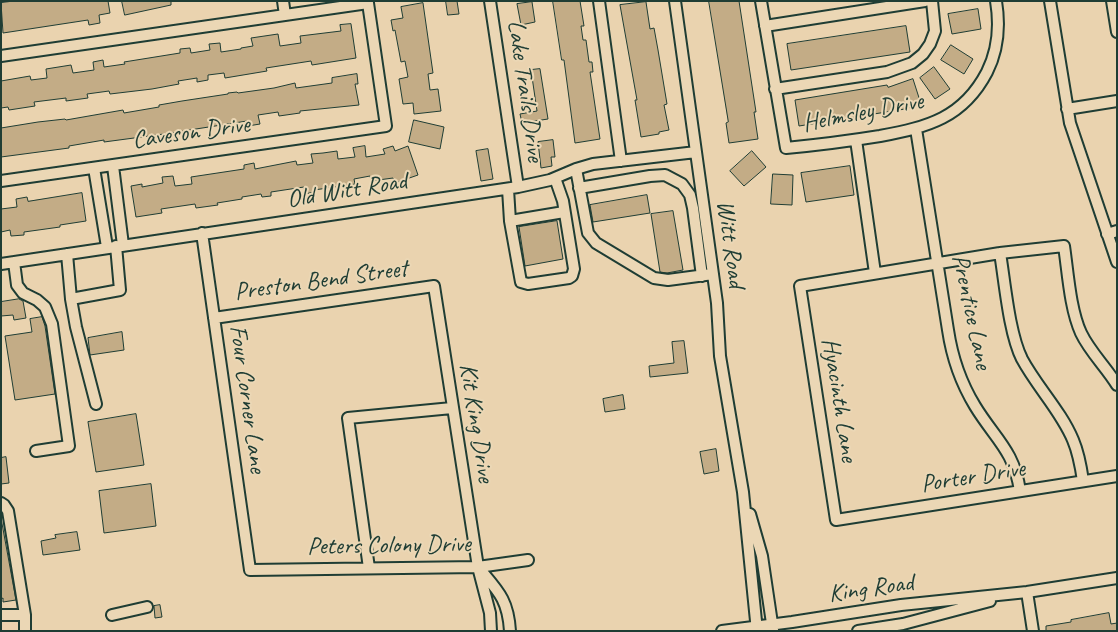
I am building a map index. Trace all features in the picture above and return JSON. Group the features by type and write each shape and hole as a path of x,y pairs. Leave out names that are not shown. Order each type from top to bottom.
{"street":[{"path":"1,56 285,15 283,1"},
{"name":"Lake Trails Drive","path":"490,1 513,188 510,221 521,282 528,284 572,276 574,269 564,212"},
{"path":"598,1 621,161"},
{"name":"Witt Road","path":"675,1 717,303 720,356 743,492 757,629"},
{"path":"761,1 775,89 887,72 912,63 927,49 935,31 932,1"},
{"path":"765,26 926,1"},
{"name":"Helmsley Drive","path":"775,89 786,148 856,140 916,129 946,116 971,96 986,74 995,49 998,28 996,1"},
{"path":"1050,1 1067,109 1076,143 1112,232 1117,262"},
{"path":"1112,1 1117,32"},
{"name":"Caveson Drive","path":"1,181 386,126 368,3 285,15"},
{"path":"1067,109 1117,101"},
{"name":"Prentice Lane","path":"916,129 950,343 958,370 976,407 1011,457 1020,491"},
{"path":"856,140 875,273 1064,246 1078,327 1086,343 1117,384"},
{"name":"Old Witt Road","path":"1,264 513,188 554,178 593,164 696,152"},
{"path":"71,300 120,290 115,246 113,166"},
{"path":"94,168 115,246"},
{"path":"576,169 588,232 596,243 654,278 668,280 713,274"},
{"path":"579,188 665,175 682,184 690,196 693,208 702,276"},
{"path":"510,221 564,212 554,178"},
{"name":"Four Corner Lane","path":"202,234 250,570"},
{"path":"67,254 71,300 76,327 96,404"},
{"path":"1000,254 1019,351 1069,432 1077,450 1083,481"},
{"path":"14,262 17,285 23,293 37,300 45,307 52,324 68,446 36,451"},
{"name":"Hyacinth Lane","path":"836,520 800,286 875,273"},
{"name":"Preston Bend Street","path":"214,318 434,286"},
{"name":"Kit King Drive","path":"434,286 478,567 490,614 491,631"},
{"path":"369,568 348,418 452,408"},
{"name":"Porter Drive","path":"836,520 1117,476"},
{"name":"Witt Road","path":"743,492 762,556 773,628"},
{"path":"1,503 8,511 25,615 25,631"},
{"name":"Peters Colony Drive","path":"250,570 478,567 528,560"},
{"path":"478,567 501,595 509,612 510,631"},
{"name":"King Road","path":"722,631 773,628 901,605 1027,592 1117,578"},
{"path":"1027,592 1032,631"},
{"name":"King Road","path":"858,631 903,624 1027,592"},
{"path":"112,614 147,607"},
{"path":"1,615 25,615"}],"building":[{"path":"14,1 108,1 110,13 99,15 100,23 89,25 88,20 3,33 1,3"},
{"path":"122,1 171,1 171,5 125,15"},
{"path":"446,1 457,1 459,14 448,15"},
{"path":"553,1 580,1 584,26 581,26 583,40 586,40 589,62 592,62 593,72 590,72 600,139 575,143 564,60 562,60"},
{"path":"709,1 739,1 756,112 754,112 758,139 729,143 726,123 728,122"},
{"path":"532,2 535,22 521,25 517,4"},
{"path":"646,2 650,29 654,28 658,50 667,104 664,105 669,130 641,137 635,100 637,100 620,5"},
{"path":"423,3 433,73 428,74 430,90 438,89 441,111 414,114 413,103 403,104 399,79 408,77 405,61 401,62 395,30 393,31 391,20 403,18 401,7"},
{"path":"978,9 981,29 952,34 948,14"},
{"path":"351,24 356,58 312,65 311,61 266,68 267,71 225,78 224,73 208,75 208,80 197,82 197,78 178,81 179,84 152,89 110,94 109,91 87,94 88,98 66,101 66,98 34,102 35,106 9,110 8,107 1,108 1,81 30,76 31,80 47,78 46,69 71,65 73,73 94,70 93,62 103,60 104,67 125,64 124,62 180,53 180,49 190,48 191,53 210,50 209,44 220,43 221,52 241,49 253,46 251,38 278,34 280,46 301,43 300,36 341,31 340,25"},
{"path":"906,26 910,52 791,70 787,44"},
{"path":"951,45 973,59 964,74 941,60"},
{"path":"934,67 950,89 935,99 920,78"},
{"path":"540,69 548,119 522,123 520,114 537,111 531,70"},
{"path":"357,74 358,84 355,84 359,105 300,111 300,113 279,116 278,112 258,115 260,124 248,126 247,121 104,142 104,140 69,146 69,148 1,157 1,128 66,120 123,110 124,113 159,107 159,105 228,93 274,88 295,83 296,88 332,83 332,78"},
{"path":"913,79 921,104 905,109 799,126 795,100 887,85 888,87"},
{"path":"414,120 444,127 440,149 409,142"},
{"path":"553,140 555,157 551,157 552,166 541,168 538,142"},
{"path":"365,146 366,157 385,154 383,149 393,146 395,151 408,146 418,175 395,183 393,178 371,181 370,176 354,179 355,184 314,190 314,192 305,194 304,187 271,192 271,196 262,197 261,194 242,197 242,199 217,203 218,205 196,208 195,204 161,209 162,213 136,217 131,186 142,184 142,187 163,183 162,177 173,176 175,186 192,184 191,177 244,169 244,165 254,163 255,169 296,161 297,165 313,163 311,154 337,151 338,159 355,157 353,148"},
{"path":"488,149 493,179 481,181 476,151"},
{"path":"752,151 766,167 744,186 730,171"},
{"path":"850,166 854,195 806,202 801,173"},
{"path":"773,174 793,175 792,205 771,204"},
{"path":"82,193 86,221 24,232 24,235 11,236 10,230 1,232 1,209 17,207 16,199 27,197 28,201"},
{"path":"647,195 650,213 593,222 590,205"},
{"path":"673,211 683,270 667,273 660,272 651,214"},
{"path":"557,221 563,259 525,266 519,227"},
{"path":"19,299 23,301 26,318 14,320 13,315 1,316 1,302"},
{"path":"42,317 55,394 15,400 5,336 32,332 30,319"},
{"path":"122,332 124,350 90,355 88,338"},
{"path":"684,341 688,373 650,377 649,366 674,363 672,342"},
{"path":"623,395 625,409 605,412 603,399"},
{"path":"136,414 144,465 96,472 88,422"},
{"path":"716,449 719,471 704,474 700,452"},
{"path":"6,457 9,483 1,484 1,458"},
{"path":"151,484 156,526 104,533 99,491"},
{"path":"1,518 16,600 3,602 3,598 1,599"},
{"path":"77,532 80,550 43,555 41,541 56,538 55,535"},
{"path":"160,605 162,617 155,618 154,606"},
{"path":"1109,613 1111,624 1117,623 1117,631 1046,631 1046,626"}]}
